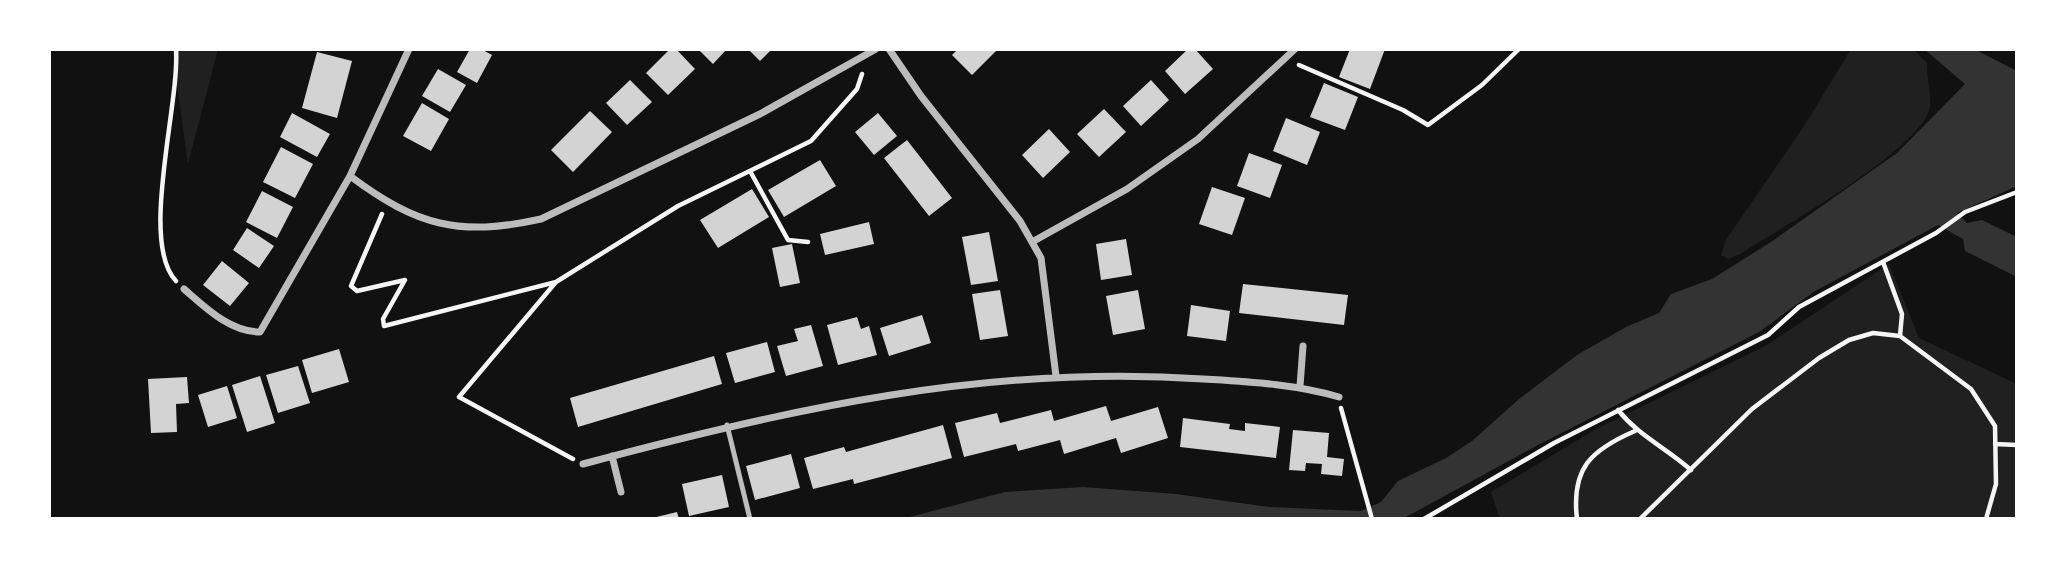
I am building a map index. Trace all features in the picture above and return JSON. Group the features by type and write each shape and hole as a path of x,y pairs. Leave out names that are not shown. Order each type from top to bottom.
{"street":[{"path":"184,289 228,322 247,332 260,332 350,176 409,49"},
{"path":"889,49 921,96 1020,221 1041,258 1056,376"},
{"path":"1032,242 1127,189 1198,139 1295,49"},
{"path":"350,176 387,204 444,226 506,227 541,219 760,114 873,51"},
{"path":"1300,386 1303,346"},
{"path":"583,464 727,425 801,409 970,384 1056,376 1132,374 1300,386 1339,397"},
{"path":"611,456 621,492"}],"lane":[{"path":"727,425 750,519"}],"path":[{"path":"176,49 164,170 162,257 169,273 184,289"},
{"path":"1285,59 1403,110 1428,125 1482,85 1519,49"},
{"path":"387,204 351,286 357,291 405,280 383,319 384,326 556,282 678,206 811,141 857,89 873,51"},
{"path":"750,171 788,240 808,242"},
{"path":"1424,519 1618,410 1768,335 1799,307 1936,233 1965,212 2017,192"},
{"path":"1883,262 1902,314 1899,336"},
{"path":"556,282 458,397 583,464"},
{"path":"1640,519 1752,409 1819,358 1849,340 1873,333 1899,336 1971,389 1995,426 1996,484 1986,519"},
{"path":"1339,397 1364,498 1373,519"},
{"path":"1618,410 1635,431 1665,447 1691,470"},
{"path":"1577,519 1580,475 1591,455 1635,431"},
{"path":"1995,444 2017,445"}],"shaded area":[{"path":"172,49 218,49 188,164"},
{"path":"1851,49 1913,49 1927,63 1929,111 1918,128 1873,168 1740,254 1728,259 1721,255 1726,240 1806,123"},
{"path":"1924,49 1974,49 2017,71 2017,186 1957,213 1967,223 1982,220 2017,237 2017,277 1965,251 1963,239 1938,225 1815,291 1759,332 1538,445 1406,517 902,519 1005,492 1083,487 1176,494 1269,507 1361,511 1381,502 1398,481 1446,458 1472,441 1519,399 1577,355 1626,327 1659,313 1671,294 1712,279 1771,242 1897,153 1965,84"},
{"path":"1889,264 1919,338 2017,384 2017,519 1500,519 1491,492 1596,429 1767,345"}],"building":[{"path":"470,49 481,49 492,55 477,83 457,72"},
{"path":"670,49 676,49 695,69 668,95 646,73"},
{"path":"698,49 727,49 713,64"},
{"path":"748,49 772,49 760,61"},
{"path":"958,49 998,49 972,75 952,55"},
{"path":"1188,49 1195,49 1213,69 1185,94 1165,71"},
{"path":"1350,49 1385,49 1370,89 1339,77"},
{"path":"317,52 352,61 337,118 302,108"},
{"path":"438,69 466,85 450,112 422,96"},
{"path":"630,80 652,102 627,125 606,103"},
{"path":"1151,80 1169,100 1141,126 1123,106"},
{"path":"1324,83 1358,97 1345,130 1310,117"},
{"path":"422,103 449,119 431,151 403,136"},
{"path":"1104,109 1126,132 1099,157 1077,134"},
{"path":"590,111 612,132 573,172 551,150"},
{"path":"292,113 330,134 317,157 280,137"},
{"path":"878,113 897,136 874,155 855,132"},
{"path":"1286,118 1320,132 1307,165 1273,151"},
{"path":"1049,129 1070,152 1043,178 1022,155"},
{"path":"907,140 952,198 929,216 884,158"},
{"path":"281,147 313,164 295,198 263,182"},
{"path":"1249,153 1282,165 1270,198 1237,186"},
{"path":"820,160 836,186 784,217 768,190"},
{"path":"1212,187 1245,198 1232,235 1199,224"},
{"path":"752,189 769,217 718,248 700,220"},
{"path":"262,191 293,207 277,238 246,222"},
{"path":"869,222 874,244 825,255 820,234"},
{"path":"247,228 274,246 259,268 233,250"},
{"path":"989,232 998,281 971,285 962,237"},
{"path":"1126,239 1132,275 1101,280 1096,244"},
{"path":"792,244 800,283 780,287 772,248"},
{"path":"222,261 249,283 230,306 203,285"},
{"path":"1243,284 1348,295 1344,325 1239,313"},
{"path":"1000,290 1008,336 980,340 972,294"},
{"path":"1138,290 1145,329 1113,335 1106,296"},
{"path":"1191,305 1230,311 1226,341 1187,336"},
{"path":"922,315 931,343 889,356 880,328"},
{"path":"857,317 861,329 869,326 877,355 838,365 827,325"},
{"path":"811,325 823,366 786,376 777,346 798,341 794,329"},
{"path":"767,342 775,372 735,383 726,353"},
{"path":"339,349 349,382 312,393 302,360"},
{"path":"714,356 722,384 578,427 570,398"},
{"path":"298,366 310,403 278,413 266,375"},
{"path":"260,376 275,423 247,432 232,385"},
{"path":"187,377 189,403 176,404 177,432 151,433 148,379"},
{"path":"227,386 237,418 208,427 198,395"},
{"path":"1106,406 1111,421 1158,407 1168,438 1121,453 1116,438 1064,454 1060,440 1018,451 1016,444 964,457 955,423 997,413 1000,423 1051,410 1054,421"},
{"path":"1183,418 1230,424 1229,429 1245,431 1245,423 1280,427 1276,458 1180,447"},
{"path":"943,425 952,458 854,484 853,479 813,489 804,458 844,447 846,452"},
{"path":"1293,430 1329,433 1327,457 1344,459 1342,476 1321,474 1322,464 1306,463 1305,471 1289,470"},
{"path":"791,454 800,488 755,500 746,466"},
{"path":"722,475 729,507 689,516 682,484"},
{"path":"677,512 679,519 652,519 652,518"}]}
